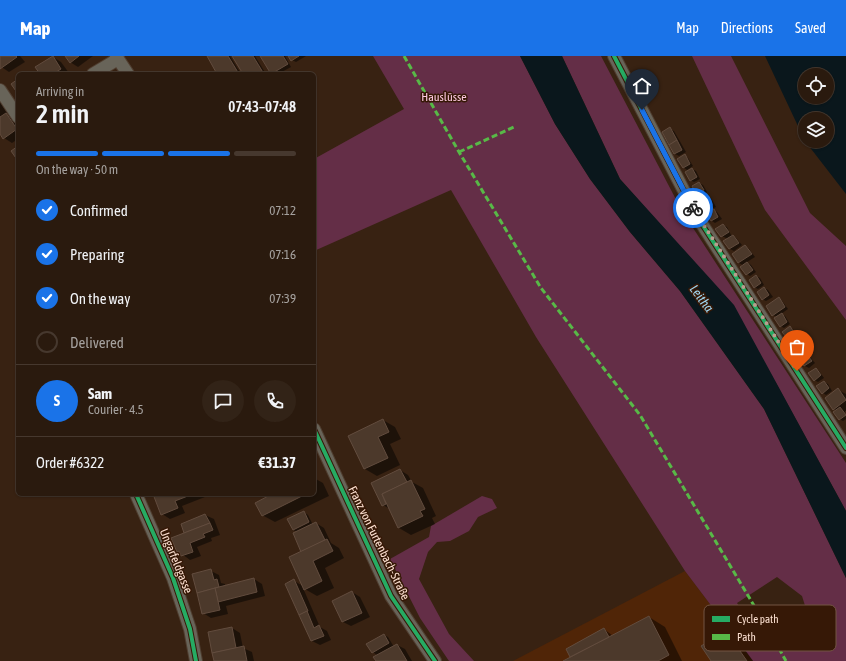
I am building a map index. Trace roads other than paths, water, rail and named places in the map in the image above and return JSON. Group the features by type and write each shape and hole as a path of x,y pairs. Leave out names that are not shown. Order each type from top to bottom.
{"street":[{"path":"614,56 698,218 846,448"},
{"path":"96,72 117,58 127,72"},
{"path":"0,90 16,114"},
{"name":"Franz von Furtenbach-Straße","path":"316,433 391,596 435,661"},
{"name":"Ungarfeldgasse","path":"137,496 173,578 190,629 196,661"}],"water":[{"name":"Leitha","path":"520,56 562,56 620,179 734,305 846,511 846,578 764,409 680,291 630,232 590,179 555,124"},
{"path":"765,56 846,56 846,194 810,148 834,148 834,112 798,112 798,126"}],"park label":[{"name":"Hauslüsse","path":"444,97"}]}
